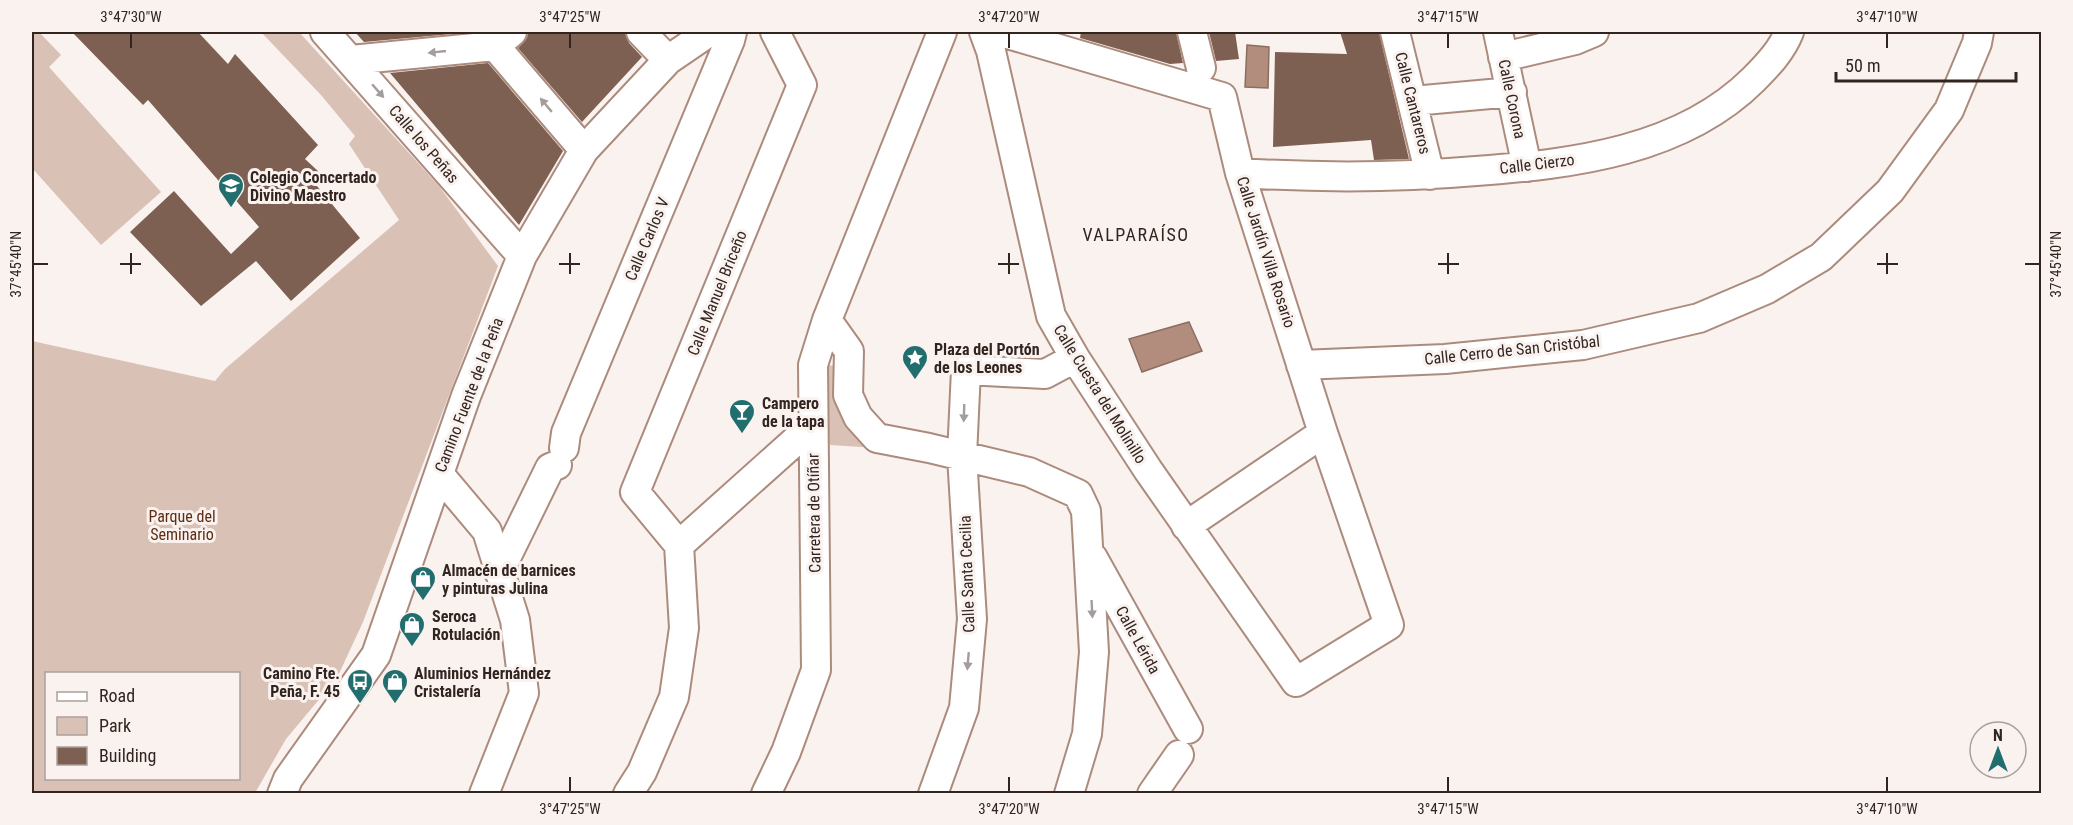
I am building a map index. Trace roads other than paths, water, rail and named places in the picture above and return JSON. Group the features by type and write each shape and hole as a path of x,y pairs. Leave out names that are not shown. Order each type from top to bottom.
{"street":[{"name":"Calle los Peñas","path":"325,32 522,256"},
{"path":"641,32 668,60"},
{"name":"Camino Fuente de la Peña","path":"282,794 288,779 376,655 466,396 522,256 584,150 668,60 709,32"},
{"name":"Calle Carlos V","path":"499,572 550,468 561,456 566,433 732,32"},
{"name":"Calle Manuel Briceño","path":"679,545 635,492 802,85 775,32"},
{"name":"Carretera de Otíñar","path":"766,794 786,752 816,670 813,364 827,320 942,32"},
{"name":"Calle Cuesta del Molinillo","path":"984,32 991,51 1051,316 1075,358 1186,526 1296,682"},
{"name":"Calle Jardín Villa Rosario","path":"1001,32 1222,97 1240,172 1301,365 1389,625 1296,682"},
{"path":"1192,32 1201,68"},
{"name":"Calle Cantareros","path":"1395,32 1430,175"},
{"name":"Calle Cierzo","path":"1240,172 1318,177 1430,175 1527,167 1612,153 1676,132 1736,97 1769,64 1789,32"},
{"name":"Calle Cerro de San Cristóbal","path":"1301,365 1445,359 1583,345 1700,318 1767,289 1821,257 1890,191 1949,110 1977,43 1979,32"},
{"path":"1501,44 1584,36"},
{"path":"351,60 504,39 584,150"},
{"name":"Calle Corona","path":"1501,44 1527,167"},
{"path":"1413,101 1512,93"},
{"path":"827,320 849,351 848,395 858,417 877,438 1029,472 1078,494 1086,512 1094,652 1087,734 1069,794"},
{"path":"962,456 966,370 1045,374 1075,358"},
{"path":"628,794 642,772 674,697 684,628 679,545 813,425"},
{"path":"1186,526 1323,433"},
{"name":"Calle Santa Cecilia","path":"933,794 964,708 972,619 962,456"},
{"path":"439,474 487,531 515,620 524,693 484,794"},
{"name":"Calle Lérida","path":"1089,551 1184,742 1152,794"}],"place":[{"name":"Colegio Concertado Divino Maestro","path":"231,209"},
{"name":"Plaza del Portón de los Leones","path":"915,381"},
{"name":"Campero de la tapa","path":"742,435"},
{"name":"Almacén de barnices y pinturas Julina","path":"423,602"},
{"name":"Seroca Rotulación","path":"412,648"},
{"name":"Camino Fte. Peña, F. 45","path":"360,705"},
{"name":"Aluminios Hernández Cristalería","path":"395,705"}],"district":[{"name":"VALPARAÍSO","path":"1136,234"}],"park label":[{"name":"Parque del Seminario","path":"182,525"}]}
